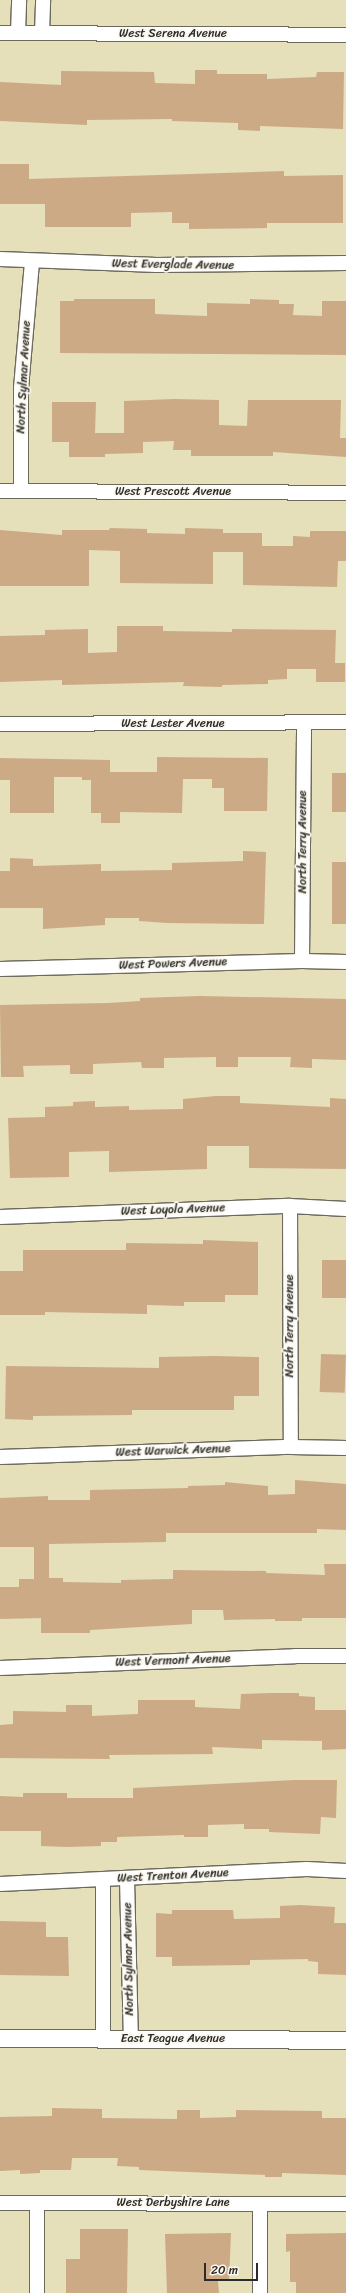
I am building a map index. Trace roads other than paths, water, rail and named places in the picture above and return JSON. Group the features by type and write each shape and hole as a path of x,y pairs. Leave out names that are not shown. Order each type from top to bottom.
{"street":[{"path":"18,0 18,33"},
{"path":"42,33 43,0"},
{"name":"West Serena Avenue","path":"0,33 346,35"},
{"name":"West Everglade Avenue","path":"0,259 32,263 252,266 346,263"},
{"name":"North Sylmar Avenue","path":"21,491 21,388 32,263"},
{"name":"West Prescott Avenue","path":"0,491 346,493"},
{"name":"West Lester Avenue","path":"0,724 304,724 346,722"},
{"name":"North Terry Avenue","path":"302,961 304,724"},
{"name":"West Powers Avenue","path":"0,969 302,961 346,962"},
{"name":"North Terry Avenue","path":"290,1206 291,1447"},
{"name":"West Loyola Avenue","path":"0,1217 290,1206 346,1209"},
{"name":"West Warwick Avenue","path":"0,1457 291,1447 346,1448"},
{"name":"West Vermont Avenue","path":"0,1668 295,1656 346,1656"},
{"name":"West Trenton Avenue","path":"0,1884 127,1879 307,1869 346,1871"},
{"name":"North Sylmar Avenue","path":"127,1879 130,2038"},
{"name":"North Sylmar Avenue","path":"103,1880 103,2038"},
{"name":"East Teague Avenue","path":"0,2038 346,2040"},
{"name":"West Derbyshire Lane","path":"0,2203 346,2204"},
{"path":"37,2203 37,2293"},
{"path":"260,2204 260,2293"}]}
